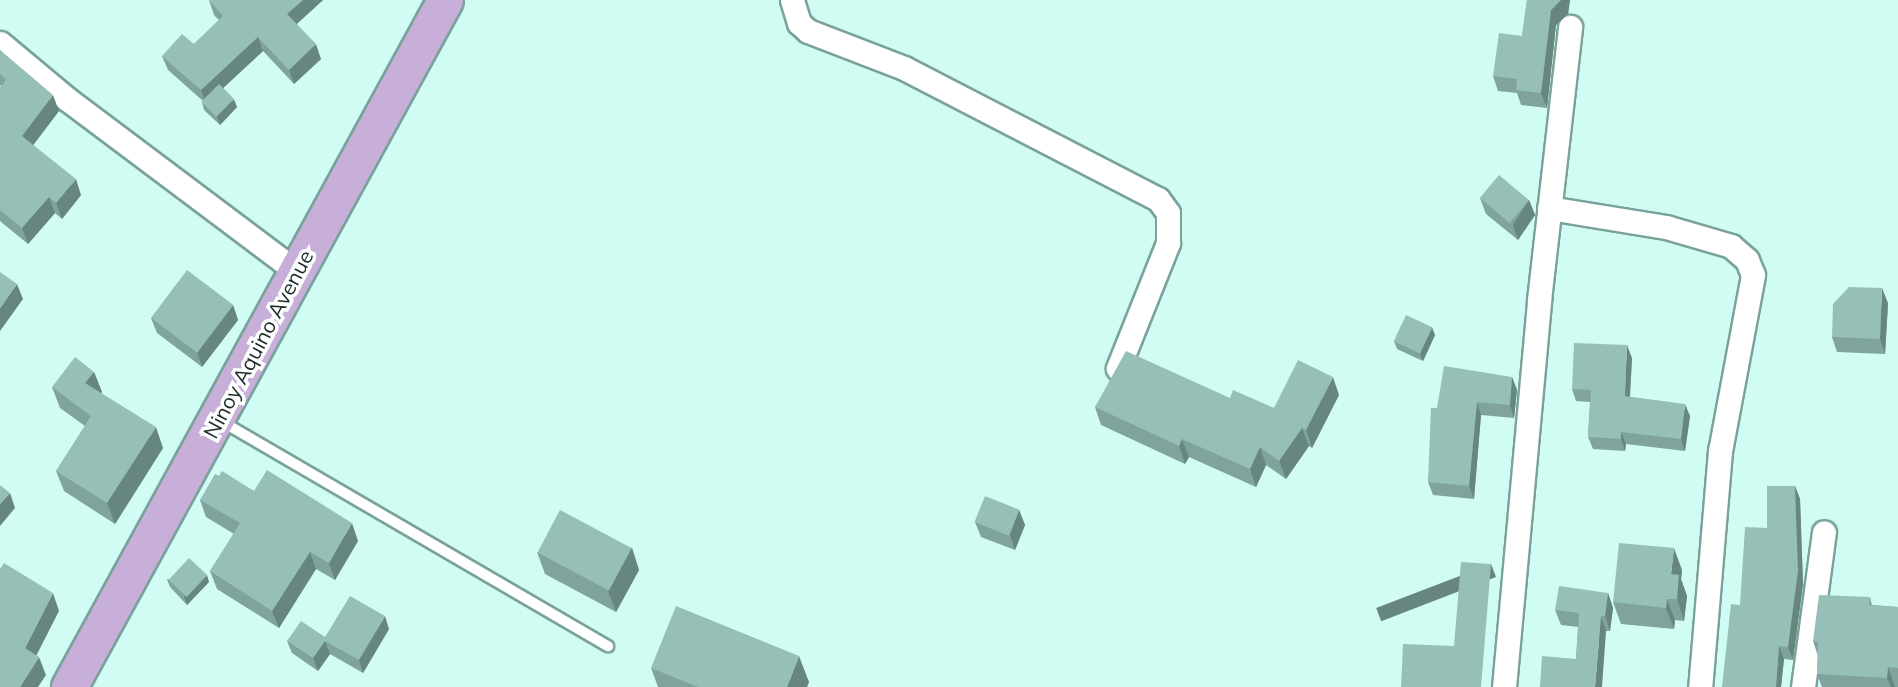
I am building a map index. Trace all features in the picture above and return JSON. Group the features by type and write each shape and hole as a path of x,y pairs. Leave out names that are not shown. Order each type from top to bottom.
{"main road":[{"name":"Ninoy Aquino Avenue","path":"69,687 219,420 296,271 445,0"}],"street":[{"path":"792,0 799,23 807,31 904,68 1164,205 1168,243 1118,368"},
{"path":"1504,687 1549,208 1570,27"},
{"path":"0,43 67,99 296,271"},
{"path":"1549,208 1666,227 1731,246 1747,260 1753,275 1720,451 1700,687"},
{"path":"1803,687 1824,532"}],"lane":[{"path":"219,420 608,646"}],"building":[{"path":"209,0 303,0 287,14 316,44 289,70 258,37 201,90 162,56 182,34 194,44 223,16"},
{"path":"1527,0 1561,0 1551,10 1541,93 1516,90 1517,79 1493,76 1499,33 1522,36"},
{"path":"0,50 53,95 22,136 76,179 56,203 49,197 22,228 0,210 0,88 6,80 0,74"},
{"path":"219,84 234,99 216,117 201,102"},
{"path":"1499,175 1529,200 1510,223 1480,198"},
{"path":"187,270 233,305 197,353 151,318"},
{"path":"0,272 17,284 0,308"},
{"path":"1849,287 1882,288 1880,339 1832,337 1833,304"},
{"path":"1406,315 1432,327 1420,354 1394,341"},
{"path":"1574,343 1627,345 1625,396 1685,404 1681,439 1621,432 1621,439 1588,437 1591,390 1572,389"},
{"path":"1126,351 1230,398 1233,390 1274,408 1298,360 1333,377 1306,430 1302,428 1279,461 1260,447 1250,469 1182,439 1179,446 1095,407"},
{"path":"75,357 94,372 85,383 156,427 107,503 56,471 91,416 52,387"},
{"path":"1444,366 1512,377 1510,405 1477,402 1469,486 1428,482 1431,408 1437,408"},
{"path":"267,470 352,523 329,563 310,552 272,611 210,571 240,523 200,500 215,474 219,476 222,471 254,491"},
{"path":"0,485 10,493 0,504"},
{"path":"1767,486 1795,486 1798,571 1788,647 1779,646 1776,687 1722,687 1731,604 1740,605 1745,527 1767,528"},
{"path":"985,496 1019,510 1009,536 975,522"},
{"path":"560,510 632,548 609,590 537,552"},
{"path":"1619,543 1674,548 1671,574 1679,575 1677,599 1667,599 1666,608 1613,602"},
{"path":"189,558 207,575 187,597 169,580"},
{"path":"1461,562 1491,564 1481,687 1401,687 1403,644 1454,646"},
{"path":"4,563 53,593 25,648 39,657 20,687 0,687 0,569"},
{"path":"1559,586 1608,593 1605,616 1601,616 1595,687 1540,687 1542,656 1576,659 1579,613 1555,610"},
{"path":"1819,595 1870,597 1869,605 1898,607 1898,668 1888,667 1887,678 1817,674 1818,642 1813,641"},
{"path":"350,596 385,616 359,660 325,641 313,658 287,641 301,621 325,637"},
{"path":"676,606 799,656 787,687 698,687 651,668"}]}
